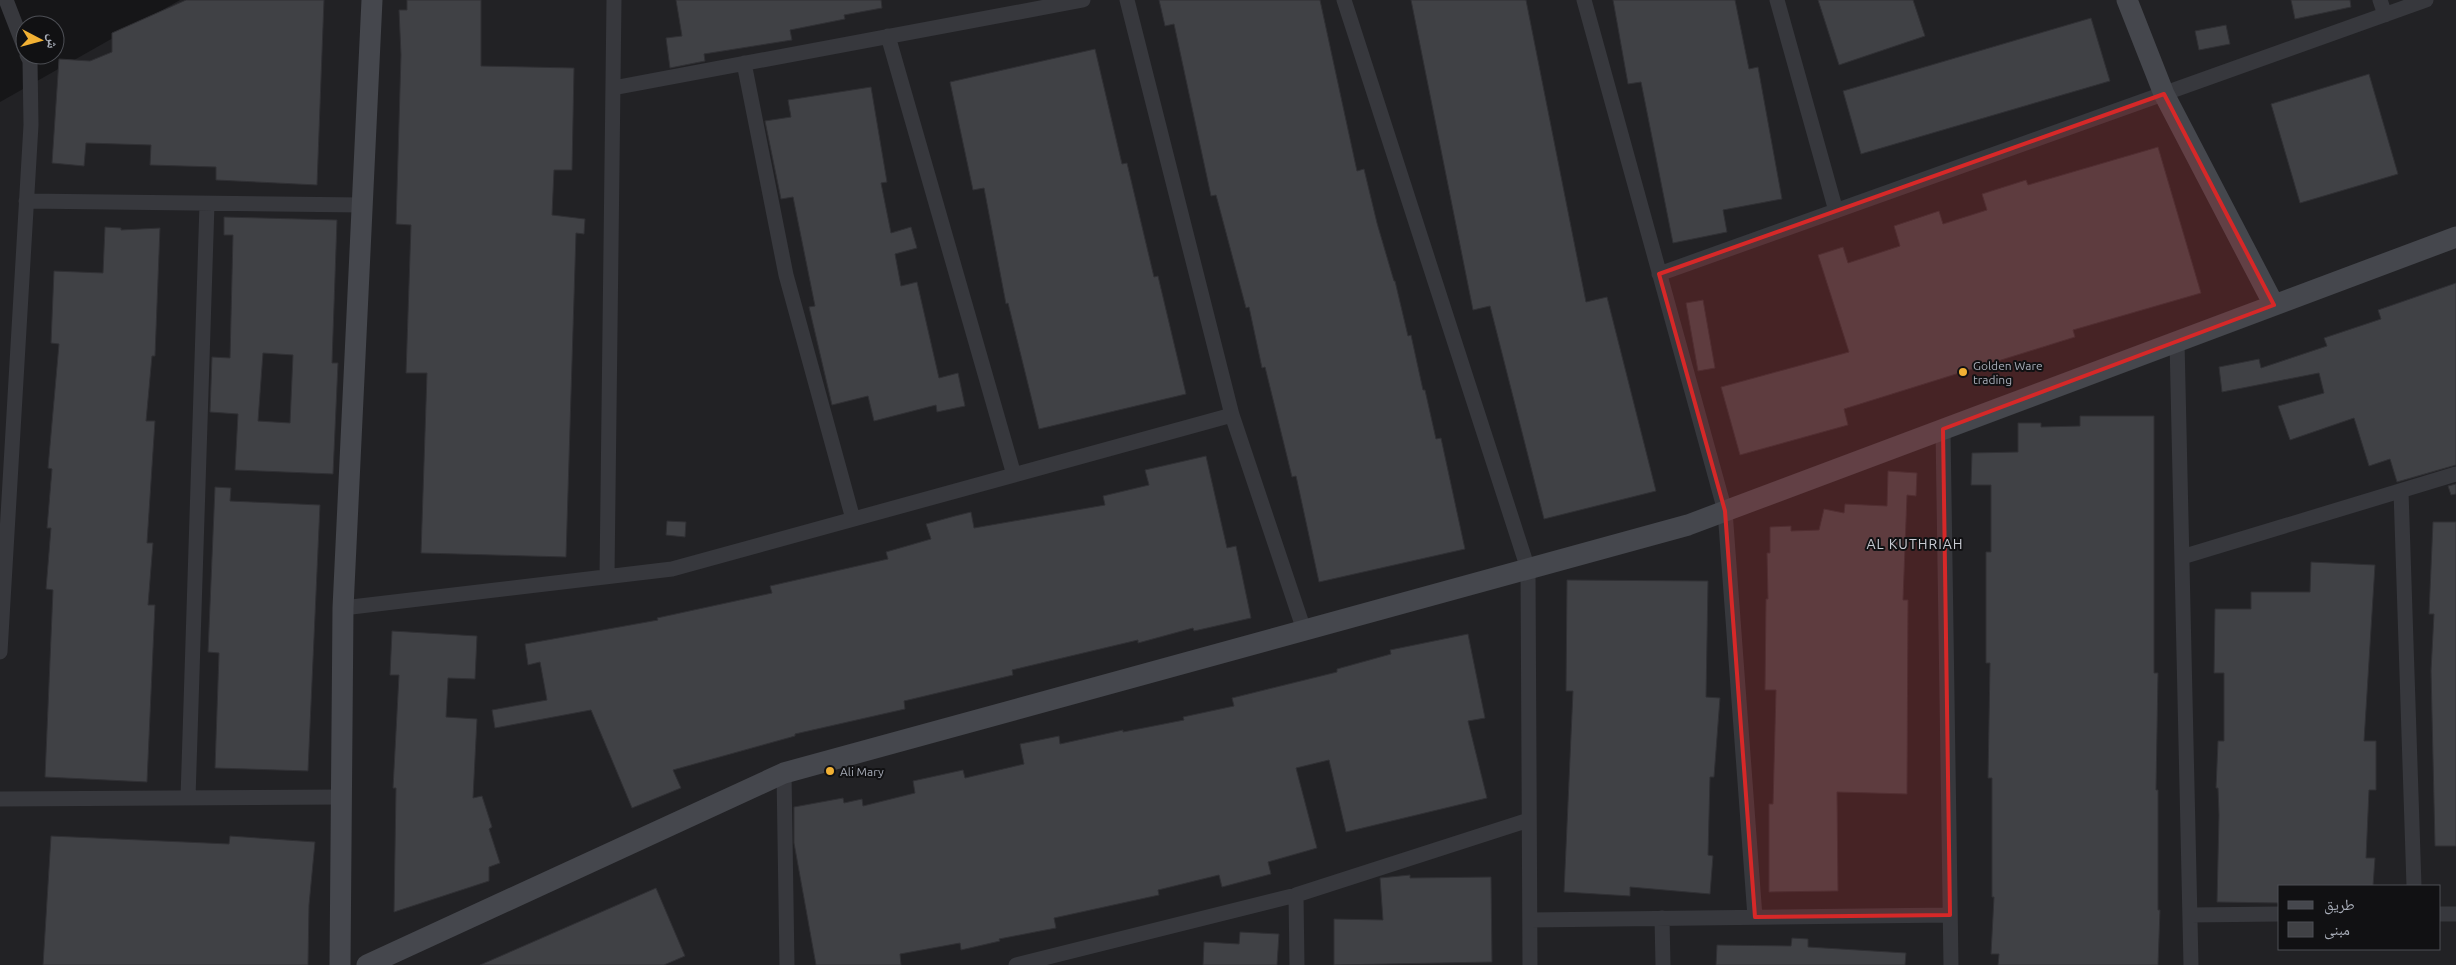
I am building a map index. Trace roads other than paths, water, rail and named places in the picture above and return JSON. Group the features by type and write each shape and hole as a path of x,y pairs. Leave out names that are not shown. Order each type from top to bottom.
{"street":[{"path":"6,0 15,23"},
{"path":"340,965 343,608 372,0"},
{"path":"607,576 614,0"},
{"path":"613,88 1083,0"},
{"path":"1126,0 1232,415 1304,630"},
{"path":"1344,0 1528,569 1530,965"},
{"path":"1584,0 1725,511 1755,917"},
{"path":"1777,0 1836,211"},
{"path":"2127,0 2164,94 2274,305"},
{"path":"2380,0 2385,15"},
{"path":"1660,274 2426,0"},
{"path":"888,36 1014,475"},
{"path":"744,63 786,275 853,519"},
{"path":"0,652 31,124 30,65"},
{"path":"26,201 362,206"},
{"path":"188,798 207,204"},
{"path":"367,965 784,773 1688,525 2456,237"},
{"path":"2177,341 2191,965"},
{"path":"343,608 672,569 1232,415"},
{"path":"1943,429 1951,965"},
{"path":"2182,557 2456,474"},
{"path":"2402,491 2414,885"},
{"path":"784,773 786,965"},
{"path":"0,799 342,797"},
{"path":"1016,965 1296,895 1529,820"},
{"path":"1296,895 1297,965"},
{"path":"2190,915 2278,914"},
{"path":"2441,914 2456,914"},
{"path":"1530,920 1950,915"},
{"path":"1662,918 1663,965"}],"place":[{"name":"Golden Ware trading","path":"1963,372"},
{"name":"Ali Mary","path":"830,771"}],"district":[{"name":"AL KUTHRIAH","path":"1915,544"}]}
